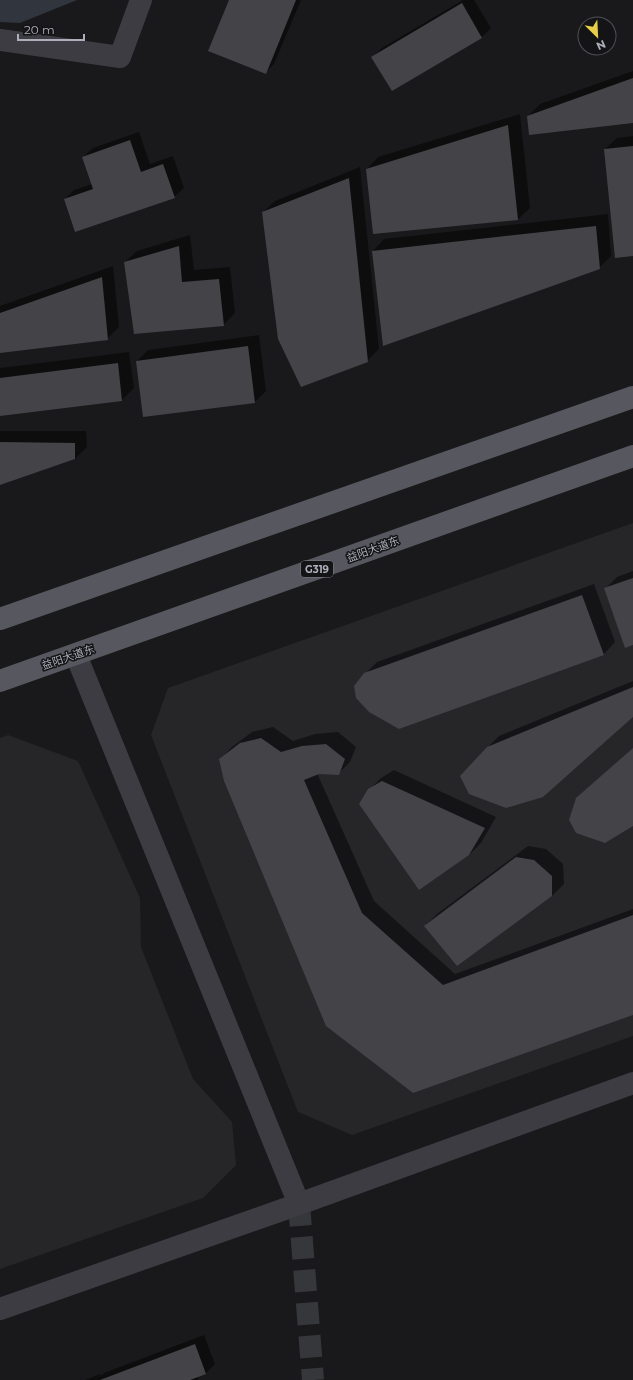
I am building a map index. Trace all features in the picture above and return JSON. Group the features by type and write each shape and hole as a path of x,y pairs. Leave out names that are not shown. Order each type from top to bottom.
{"main road":[{"path":"0,619 633,397"},
{"name":"益阳大道东","path":"0,681 633,456"}],"street":[{"path":"0,40 120,57 140,0"},
{"path":"76,655 299,1204"},
{"path":"0,1309 299,1204 633,1083"}],"shaded area":[{"path":"0,0 77,0 20,23 0,22"},
{"path":"633,523 633,1036 352,1135 298,1112 151,735 168,688"},
{"path":"8,735 78,761 140,898 141,947 193,1079 232,1122 236,1165 203,1198 0,1269 0,738"}],"building":[{"path":"229,0 296,0 266,74 208,51"},
{"path":"462,3 482,38 392,91 371,57"},
{"path":"633,78 633,123 529,135 527,116"},
{"path":"508,125 518,220 373,234 366,169"},
{"path":"130,140 141,172 163,164 175,198 75,232 64,199 93,189 82,157"},
{"path":"633,146 633,256 615,258 604,149"},
{"path":"349,178 368,362 301,387 278,339 262,212"},
{"path":"596,226 600,269 383,346 372,251"},
{"path":"179,246 182,282 219,279 224,326 134,334 124,262"},
{"path":"102,277 108,340 0,353 0,313"},
{"path":"248,346 255,403 143,417 136,361"},
{"path":"118,363 122,401 0,416 0,378"},
{"path":"0,442 75,443 75,459 0,485"},
{"path":"633,578 633,645 625,648 604,588"},
{"path":"582,595 604,655 399,729 369,712 356,698 354,686 364,673"},
{"path":"633,687 633,717 543,797 506,808 469,794 460,776 487,747"},
{"path":"261,738 281,752 302,746 326,744 345,759 339,775 319,774 304,780 362,913 443,985 633,915 633,1015 413,1093 326,1026 224,781 219,759 240,743"},
{"path":"633,748 633,826 605,843 576,833 569,820 576,798"},
{"path":"382,781 485,828 469,855 419,890 359,804 368,789"},
{"path":"516,857 534,860 552,876 552,896 457,966 424,926"},
{"path":"195,1344 206,1374 190,1380 100,1380"}],"tunnel":[{"path":"299,1204 313,1380"}]}
